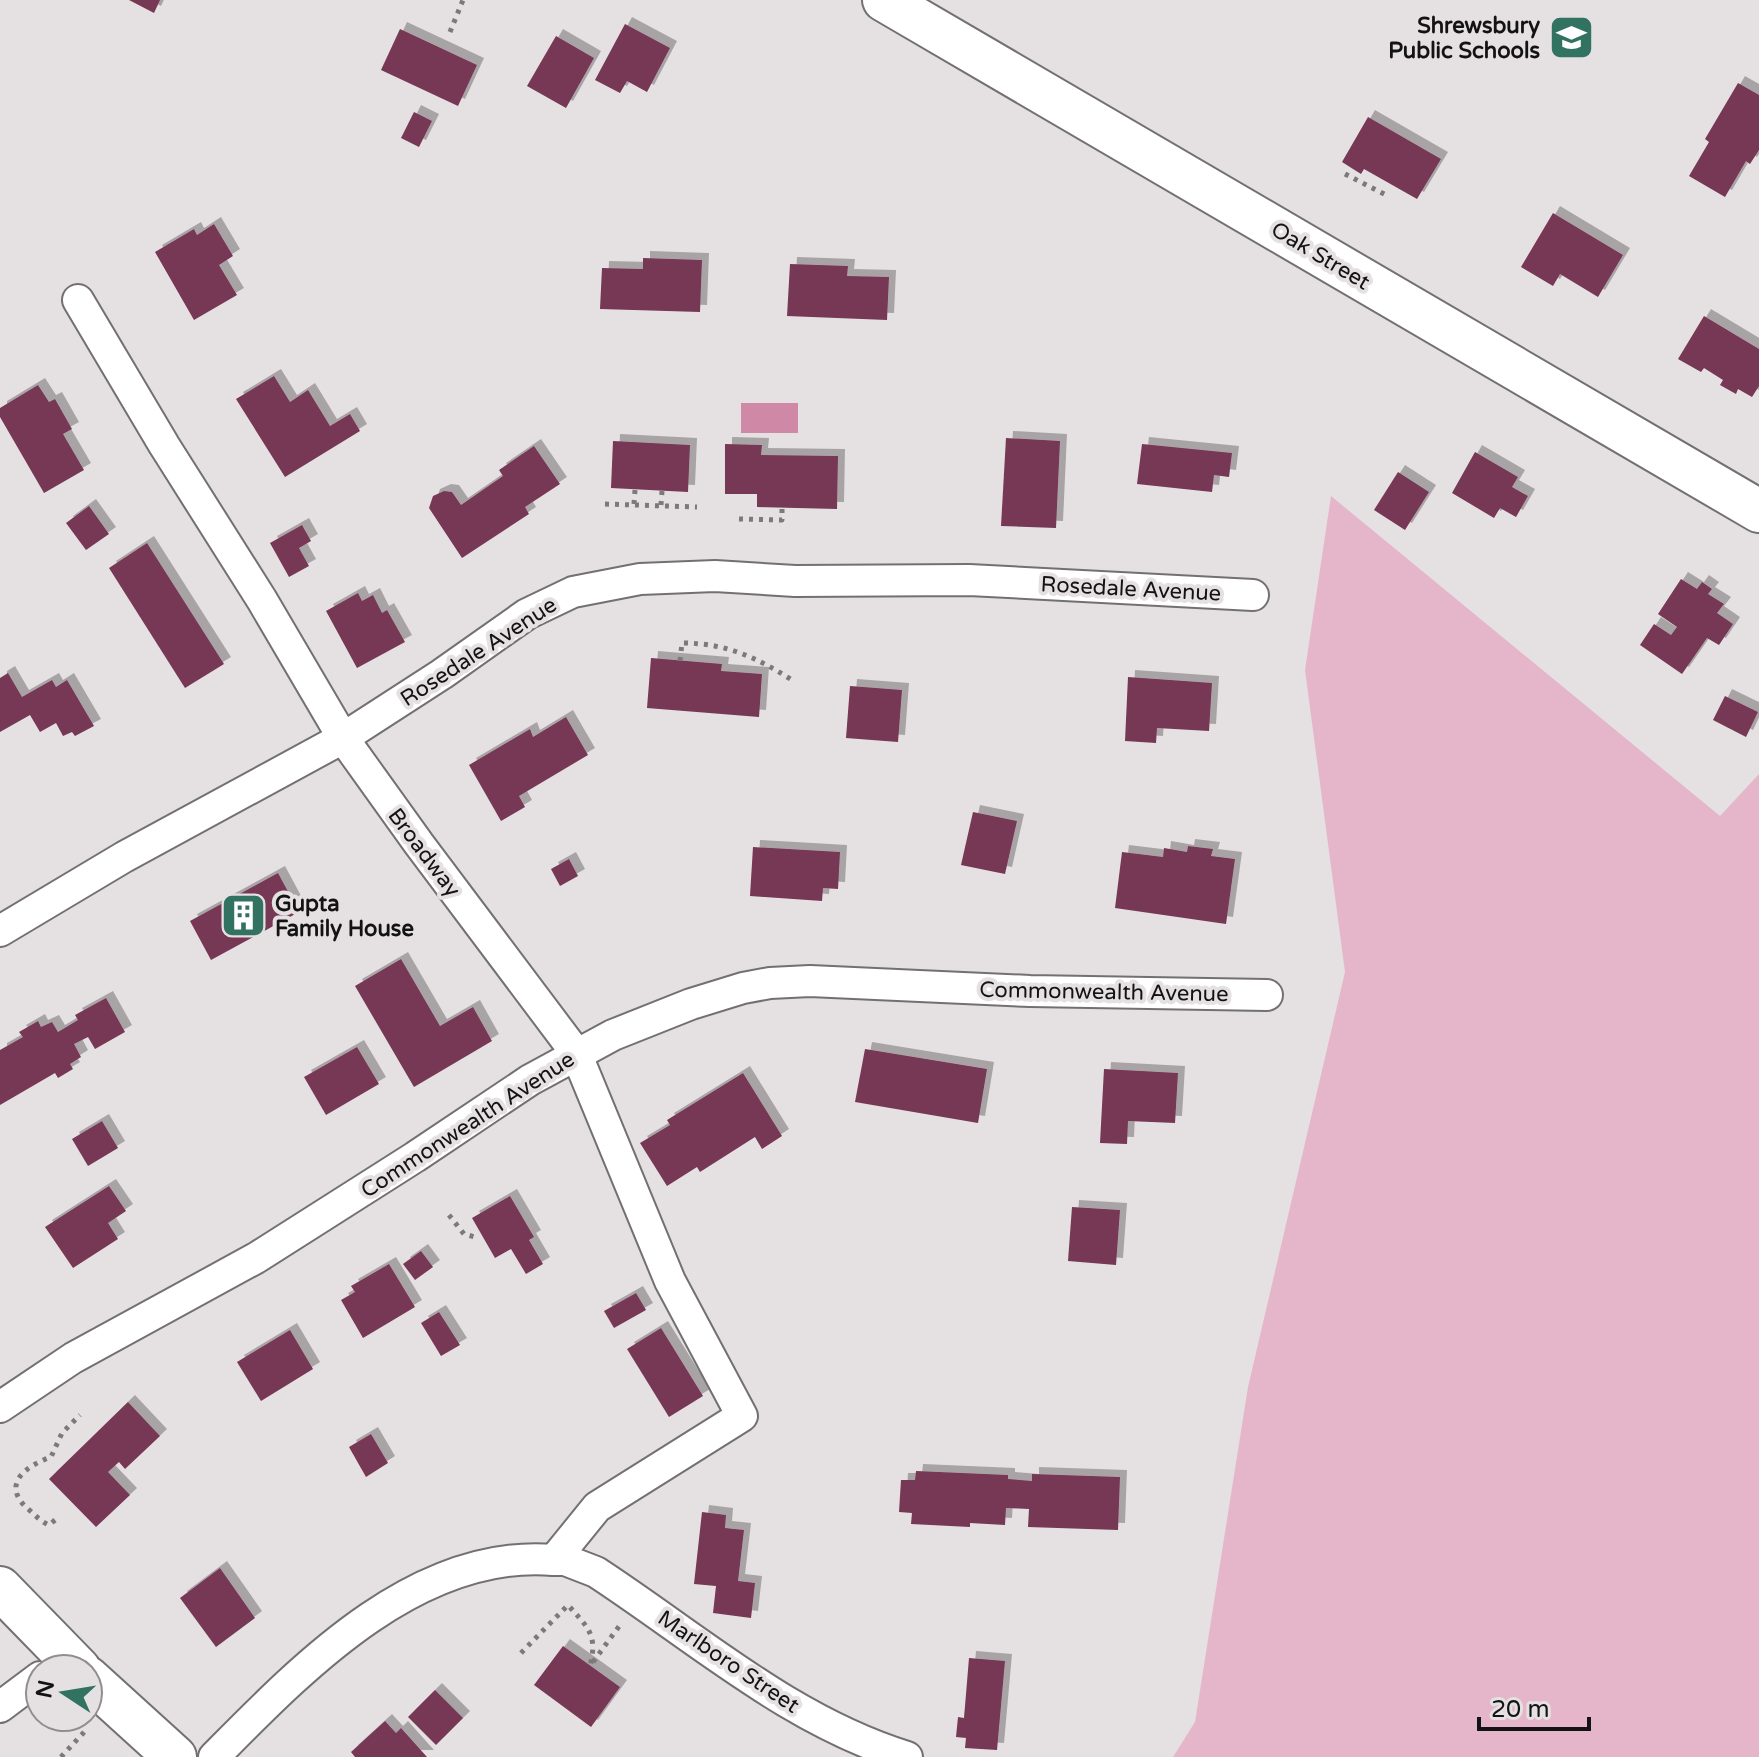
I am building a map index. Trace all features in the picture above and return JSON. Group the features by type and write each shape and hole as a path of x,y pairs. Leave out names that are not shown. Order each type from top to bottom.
{"street":[{"name":"Oak Street","path":"884,0 1759,511"},
{"name":"Broadway","path":"78,300 343,738 411,834 576,1053 670,1281 742,1416 597,1507 554,1560"},
{"name":"Rosedale Avenue","path":"3,922 343,738 527,614 573,592 606,584 675,576 795,581 956,580 1253,595"},
{"name":"Commonwealth Avenue","path":"0,1407 73,1358 269,1250 521,1085 576,1053 651,1018 717,996 770,983 810,981 1030,991 1267,995"},
{"name":"Marlboro Street","path":"214,1757 293,1677 346,1634 387,1608 430,1584 476,1568 536,1558 565,1560 596,1572 776,1696 836,1728 907,1757"},
{"path":"0,1588 52,1653"},
{"path":"0,1707 24,1693"},
{"path":"104,1701 175,1757"}],"path":[{"path":"450,32 463,0"},
{"path":"1345,174 1388,196"},
{"path":"634,504 635,490"},
{"path":"661,505 662,491"},
{"path":"605,504 697,507"},
{"path":"739,519 782,520 782,507"},
{"path":"680,661 682,643 699,643 737,650 792,680"},
{"path":"449,1215 464,1234 475,1237"},
{"path":"55,1520 49,1525 42,1522 21,1503 15,1491 17,1480 38,1462 51,1457 62,1433 80,1415"},
{"path":"521,1653 568,1605 591,1630 594,1649 590,1666 638,1599"},
{"path":"61,1757 83,1733"}],"shaded area":[{"path":"741,403 798,403 798,433 741,433"},
{"path":"1331,496 1720,816 1759,774 1759,1757 1173,1757 1195,1722 1248,1387 1345,972 1305,670"}],"building":[{"path":"129,0 160,0 154,13"},
{"path":"625,24 670,48 647,92 627,81 620,93 595,80"},
{"path":"400,29 477,65 458,106 381,70"},
{"path":"556,36 594,58 566,108 527,86"},
{"path":"1738,83 1759,95 1759,150 1750,164 1746,161 1725,197 1689,176 1709,142 1705,139"},
{"path":"414,112 432,121 419,147 401,138"},
{"path":"1368,117 1441,159 1417,199 1364,169 1361,174 1342,162"},
{"path":"1553,213 1623,255 1598,297 1560,274 1553,286 1521,267"},
{"path":"214,224 233,256 219,265 237,295 194,320 155,252 194,229 197,235"},
{"path":"643,258 702,260 700,312 600,309 602,268 643,269"},
{"path":"790,264 848,266 847,276 889,277 887,320 787,316"},
{"path":"1704,316 1759,349 1759,386 1752,397 1738,389 1736,394 1720,385 1723,380 1704,368 1701,372 1678,359"},
{"path":"274,376 290,402 308,390 330,426 350,414 360,431 285,477 236,399"},
{"path":"38,385 49,402 55,399 72,429 63,434 84,470 44,493 0,417 0,408"},
{"path":"1006,438 1060,441 1056,528 1001,526"},
{"path":"613,441 690,445 688,492 611,488"},
{"path":"725,444 762,445 761,455 838,456 837,509 757,507 757,494 725,494"},
{"path":"1142,444 1232,453 1229,477 1214,475 1212,492 1137,484"},
{"path":"534,446 560,484 525,507 529,514 462,558 429,508 433,496 444,491 452,492 461,505 503,476 499,470"},
{"path":"1475,452 1518,477 1512,487 1528,496 1516,517 1500,508 1494,518 1452,493"},
{"path":"1398,472 1429,492 1405,530 1374,510"},
{"path":"89,506 109,534 86,550 66,523"},
{"path":"302,525 311,541 299,548 309,566 289,577 270,543"},
{"path":"147,543 224,664 185,688 109,568"},
{"path":"1681,579 1697,589 1702,582 1712,589 1708,594 1724,604 1717,613 1733,624 1719,645 1707,638 1682,674 1640,645 1654,624 1671,635 1677,627 1658,614"},
{"path":"358,593 362,601 373,595 382,613 387,610 405,642 357,668 326,611"},
{"path":"651,658 722,664 721,671 762,674 759,717 647,708"},
{"path":"8,673 22,697 52,680 56,687 67,680 94,726 75,736 72,732 63,736 56,723 40,732 30,715 0,732 0,678"},
{"path":"1128,677 1212,683 1209,731 1157,728 1156,743 1125,741"},
{"path":"850,686 902,690 898,742 846,738"},
{"path":"1725,696 1758,712 1746,737 1713,720"},
{"path":"566,717 588,755 519,796 525,807 501,821 469,765 530,729 533,737"},
{"path":"973,812 1017,821 1005,874 961,865"},
{"path":"1188,846 1213,849 1211,856 1235,859 1226,924 1115,908 1122,852 1163,857 1164,848 1187,852"},
{"path":"753,847 840,852 838,889 823,888 822,901 750,896"},
{"path":"569,859 578,876 560,886 551,869"},
{"name":"Gupta Family House","path":"278,873 299,912 211,960 190,921"},
{"path":"401,959 440,1026 473,1007 492,1041 414,1087 355,986"},
{"path":"106,998 125,1032 95,1049 88,1037 74,1044 81,1057 70,1064 73,1069 58,1078 55,1073 0,1105 0,1050 23,1037 19,1032 38,1021 41,1027 52,1022 58,1032 78,1020 75,1015"},
{"path":"357,1047 379,1084 326,1115 304,1077"},
{"path":"865,1049 987,1069 978,1123 855,1102"},
{"path":"1104,1069 1178,1073 1175,1123 1128,1121 1127,1144 1100,1143"},
{"path":"743,1073 782,1136 762,1149 755,1137 700,1172 697,1167 667,1186 640,1143 670,1125 667,1120"},
{"path":"102,1121 118,1148 88,1166 72,1139"},
{"path":"109,1186 126,1211 108,1223 118,1239 73,1268 45,1227"},
{"path":"510,1196 534,1237 529,1240 543,1264 526,1274 511,1249 495,1258 472,1218"},
{"path":"1072,1207 1120,1210 1116,1265 1068,1261"},
{"path":"421,1251 433,1267 415,1280 403,1264"},
{"path":"389,1264 415,1307 363,1338 341,1300 355,1292 351,1286"},
{"path":"636,1293 646,1310 614,1328 604,1311"},
{"path":"439,1312 460,1345 441,1356 421,1323"},
{"path":"661,1328 703,1396 669,1417 627,1349"},
{"path":"290,1330 313,1369 261,1401 237,1362"},
{"path":"128,1402 160,1436 125,1469 119,1462 108,1472 130,1495 96,1527 49,1479"},
{"path":"371,1434 388,1463 366,1477 349,1447"},
{"path":"916,1471 1008,1475 1008,1479 1032,1481 1032,1474 1120,1477 1118,1530 1028,1527 1029,1509 1006,1508 1005,1525 911,1524 912,1513 899,1512 901,1480 915,1480"},
{"path":"702,1512 726,1515 725,1528 744,1530 738,1581 755,1583 751,1618 713,1613 716,1586 694,1584"},
{"path":"220,1568 255,1618 216,1647 180,1598"},
{"path":"563,1646 620,1687 591,1727 534,1685"},
{"path":"969,1658 1005,1661 997,1750 965,1748 966,1738 956,1737 958,1717 964,1718"},
{"path":"435,1690 463,1718 436,1745 408,1717"},
{"path":"385,1721 396,1733 401,1728 427,1757 355,1757 351,1752"}],"place":[{"name":"Shrewsbury Public Schools","path":"1571,38"},
{"name":"Gupta Family House","path":"244,916"}]}
